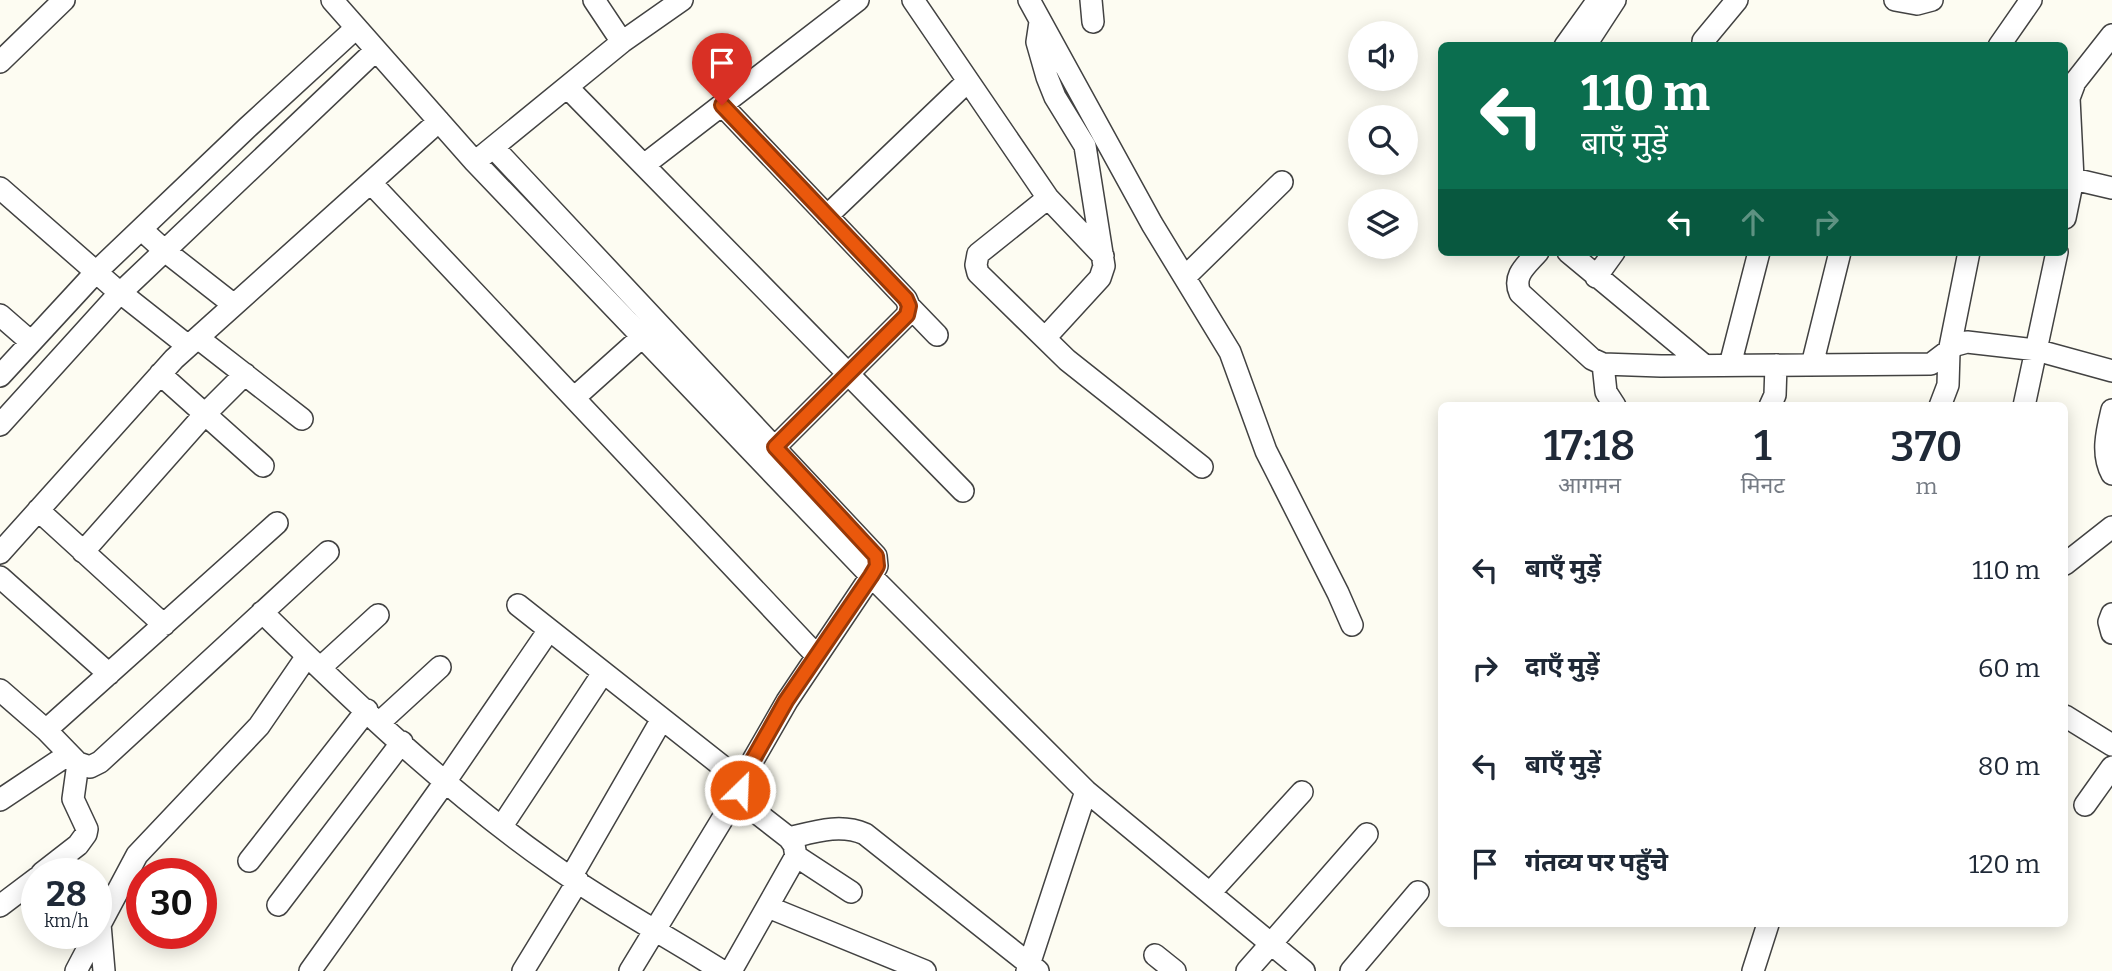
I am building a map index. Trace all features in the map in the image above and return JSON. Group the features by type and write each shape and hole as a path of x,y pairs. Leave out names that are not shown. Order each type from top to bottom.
{"street":[{"path":"0,62 64,0"},
{"path":"594,0 622,42"},
{"path":"475,162 622,42 682,0"},
{"path":"644,165 858,0"},
{"path":"913,0 1048,198 1104,257"},
{"path":"1029,0 1152,224 1230,352 1266,451 1352,625"},
{"path":"1093,22 1091,0 1100,0"},
{"path":"1573,42 1598,0"},
{"path":"1574,42 1615,0"},
{"path":"1703,41 1737,0"},
{"path":"1895,0 1917,4 1932,0"},
{"path":"2001,42 2031,0"},
{"path":"333,1 475,162 871,576 1086,791 1304,971"},
{"path":"1040,20 1037,42 1047,77 1055,97 1085,146 1104,257 1100,278 1045,338"},
{"path":"0,425 108,282 152,239 248,127 356,28"},
{"path":"2112,35 2071,89 2069,98 2069,178 2112,188"},
{"path":"0,376 31,342 108,282 152,239 376,50"},
{"path":"827,216 968,81"},
{"path":"567,87 963,491"},
{"path":"722,105 937,335"},
{"path":"0,553 160,374 439,121"},
{"path":"494,148 876,556 877,566 786,701 741,785 630,971"},
{"path":"1185,277 1282,182"},
{"path":"371,183 817,656"},
{"path":"0,188 108,282 193,342 245,374 302,419"},
{"path":"1048,198 978,254 975,265 978,273 1067,360 1202,467"},
{"path":"152,239 234,305"},
{"path":"1535,256 1517,277 1516,284 1520,293 1592,359 1603,364 1931,364 1956,345 1967,342 2036,350 2112,371"},
{"path":"1572,256 1704,365"},
{"path":"1596,276 1611,256"},
{"path":"1730,365 1758,256"},
{"path":"1812,365 1839,256"},
{"path":"1942,402 1948,385 1949,352 1968,256"},
{"path":"2025,402 2056,256"},
{"path":"598,290 615,277"},
{"path":"775,447 907,315 909,306"},
{"path":"0,315 31,342"},
{"path":"574,398 642,337"},
{"path":"1603,364 1606,392 1612,402"},
{"path":"1771,402 1776,365"},
{"path":"160,374 263,466"},
{"path":"83,552 205,414 245,374"},
{"path":"2112,410 2106,436 2106,453 2112,474"},
{"path":"38,510 164,625"},
{"path":"46,730 277,523"},
{"path":"2068,562 2112,527"},
{"path":"3,699 46,730 74,759 90,767 100,762 328,552"},
{"path":"0,577 109,674"},
{"path":"518,605 741,785 744,803 793,847 851,892"},
{"path":"262,612 445,782 574,879 722,971"},
{"path":"2112,614 2109,622 2112,633"},
{"path":"112,902 137,855 259,726 314,662 378,615"},
{"path":"310,971 550,630"},
{"path":"249,861 373,716 440,667"},
{"path":"502,826 603,673"},
{"path":"2068,718 2112,745"},
{"path":"523,971 662,719"},
{"path":"278,905 402,742"},
{"path":"0,800 74,759"},
{"path":"62,858 78,845 87,829 73,799 74,759"},
{"path":"2085,804 2112,767"},
{"path":"731,971 768,907 793,847 833,828 856,830 865,834 1032,968 1086,791"},
{"path":"1210,893 1302,792"},
{"path":"1247,971 1367,834"},
{"path":"0,906 21,890"},
{"path":"1351,971 1418,892"},
{"path":"768,907 925,971"},
{"path":"1753,971 1767,927"},
{"path":"76,971 87,949"},
{"path":"100,949 104,971"},
{"path":"1156,956 1175,971"}],"route":[{"path":"722,105 906,299 909,306 907,315 775,447 876,556 878,562 786,701 741,781 740,790"}]}
